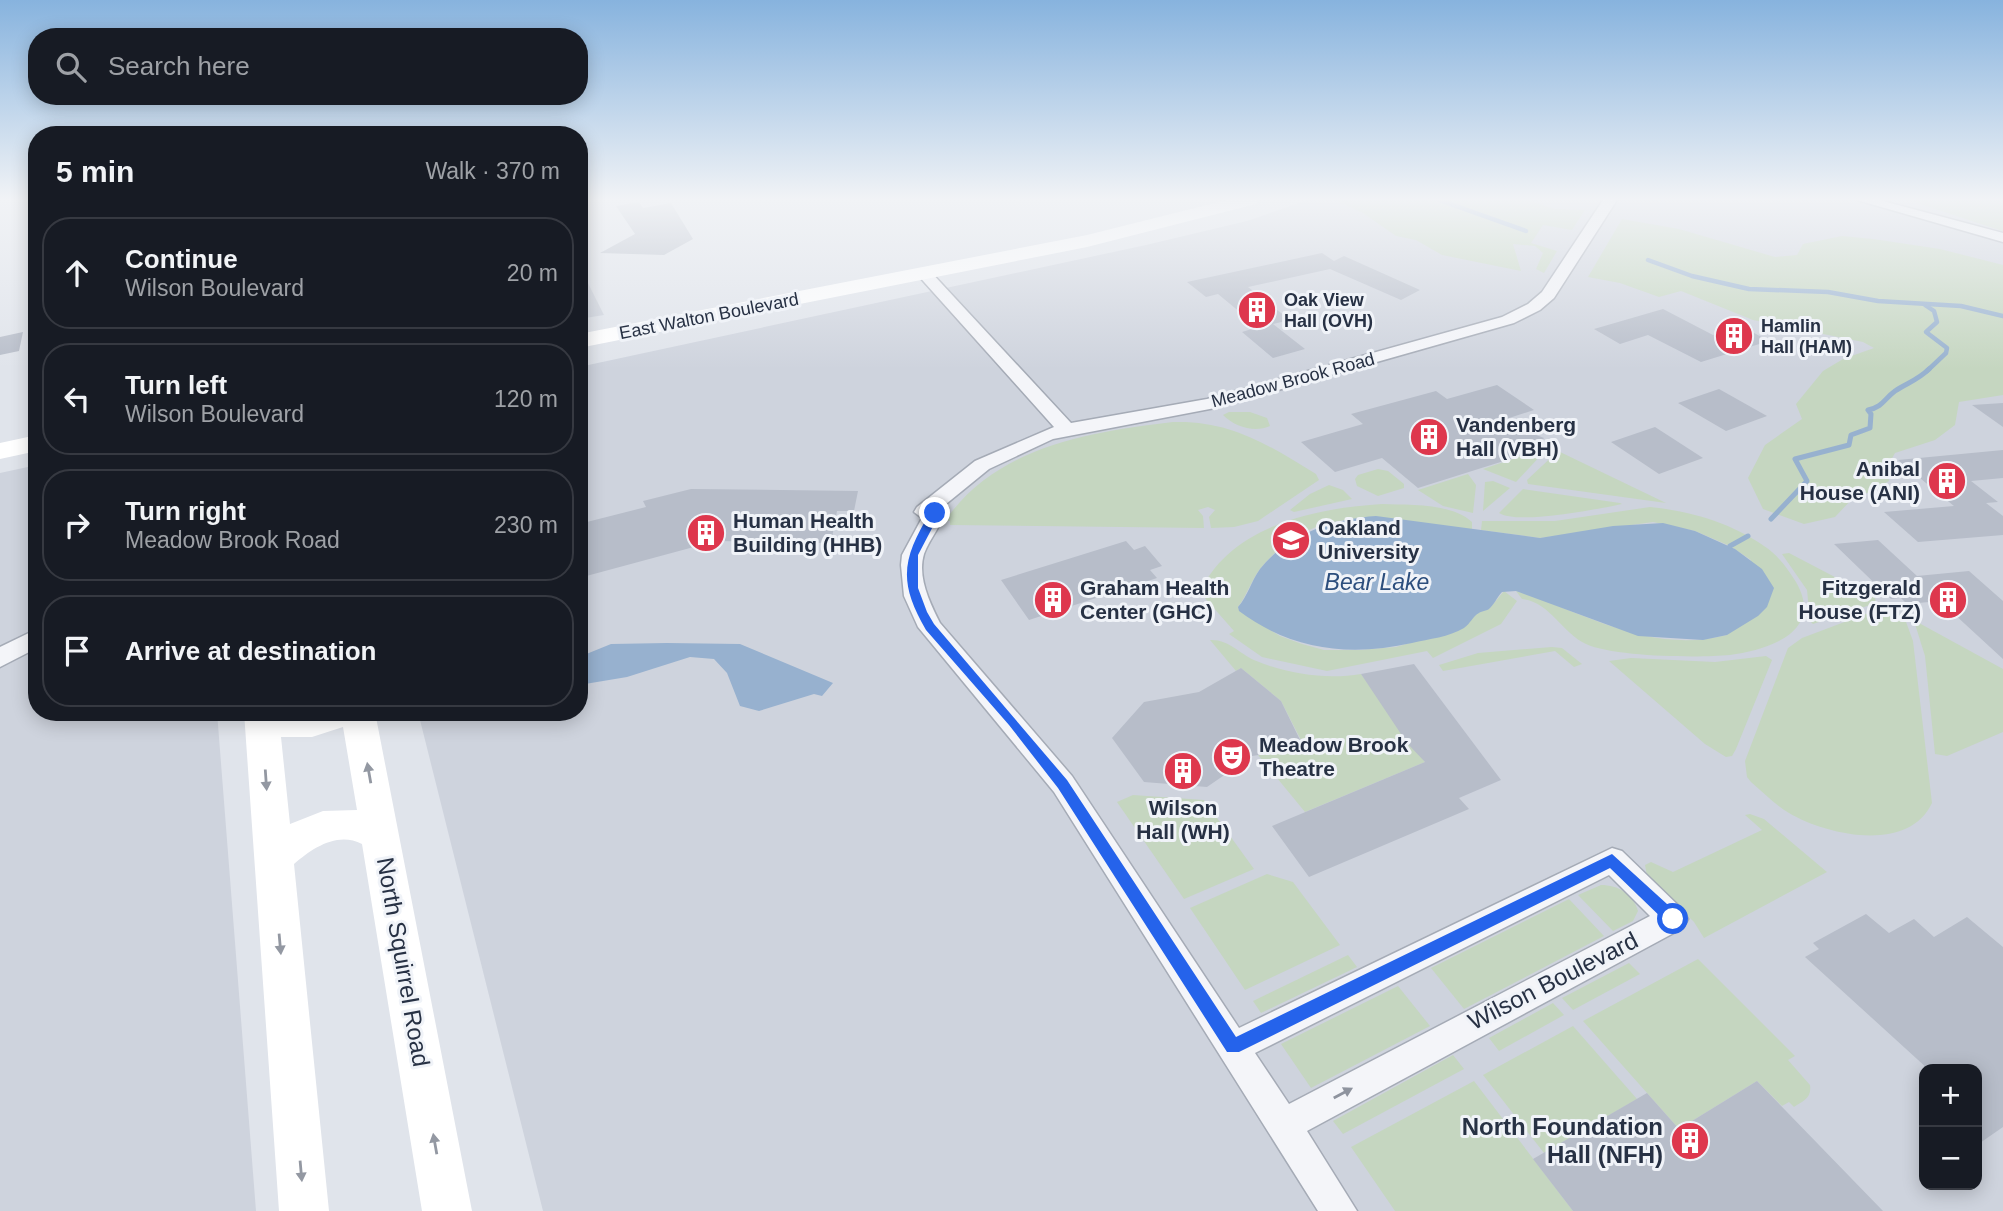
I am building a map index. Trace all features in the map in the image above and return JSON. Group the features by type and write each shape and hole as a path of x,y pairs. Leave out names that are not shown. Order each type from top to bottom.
{"main road":[{"name":"East Walton Boulevard","path":"588,339 933,257"},
{"name":"East Walton Boulevard","path":"588,323 924,273 1006,257"},
{"path":"0,451 28,445"},
{"path":"262,721 304,1211"},
{"path":"270,721 300,726 316,721"},
{"name":"North Squirrel Road","path":"360,721 447,1211"},
{"path":"272,859 300,836 335,824 368,826 380,835"}],"street":[{"name":"Meadow Brook Road","path":"1339,1211 1063,784 930,627 913,588 913,555 935,513 936,504 962,480 997,456 1066,429 1209,404 1508,320 1534,307 1548,295 1573,257"},
{"path":"924,273 1066,429"},
{"path":"0,658 28,642"},
{"name":"Wilson Boulevard","path":"1233,1046 1612,860 1673,919 1283,1125"}],"shaded area":[{"name":"Oakland University","path":"1092,257 2003,257 2003,1211 543,1211 420,721 588,721 588,365"},
{"path":"588,283 604,315 588,318"},
{"path":"28,467 28,721 218,721 256,1211 0,1211 0,473"}],"green space":[{"path":"1449,257 1517,257 1521,271"},
{"path":"1541,257 1554,257 1544,273 1536,269"},
{"path":"1600,257 1970,257 2003,265 2003,395 1959,402 1955,425 1935,440 1895,453 1887,467 1889,481 1870,492 1854,497 1835,517 1804,524 1763,509 1748,478 1765,445 1802,419 1796,404 1823,371 1843,359 1874,348 1863,342 1753,320 1681,291 1659,297 1620,283 1588,277"},
{"path":"1229,412 1250,412 1267,418 1270,426 1252,429 1239,426 1223,415"},
{"path":"1173,422 1213,425 1248,436 1316,474 1319,480 1258,521 1234,527 1211,528 1209,517 1215,510 1208,507 1198,510 1203,516 1204,528 950,525 950,521 945,521 966,496 990,475 1018,459 1078,438"},
{"path":"1539,450 1543,453 1516,482 1483,469"},
{"path":"1558,451 1666,503 1528,484 1527,480"},
{"path":"1378,469 1388,471 1404,484 1404,488 1378,496 1357,486 1355,479 1358,475"},
{"path":"1468,474 1476,485 1473,513 1443,506 1418,490"},
{"path":"1493,481 1510,488 1483,511 1485,482"},
{"path":"1329,485 1343,490 1352,499 1294,512 1290,510 1310,494"},
{"path":"1523,489 1622,504 1540,517 1499,513"},
{"path":"1382,504 1429,506 1453,511 1472,522 1472,531 1386,519 1359,518 1332,522 1307,531 1283,546 1260,569 1238,607 1239,610 1280,636 1324,650 1396,647 1464,627 1477,613 1489,609 1504,591 1517,601 1501,624 1433,658 1427,651 1327,671 1262,657 1229,634 1234,631 1204,597 1198,597 1211,573 1229,553 1251,537 1302,516"},
{"path":"1650,507 1710,519 1738,531 1769,550 1796,582 1803,599 1803,614 1798,626 1775,643 1730,655 1657,656 1599,648 1578,639 1548,612 1532,601 1522,599 1516,591 1645,636 1699,640 1727,635 1751,560 1730,546 1695,531 1653,522 1540,538 1481,530 1482,521 1555,521"},
{"path":"1789,553 1875,598 1876,603 1813,624 1810,621 1807,590 1782,554"},
{"path":"1887,606 1905,619 1913,641 1932,803 1920,819 1905,829 1886,834 1844,833 1805,821 1779,806 1747,777 1745,761 1788,648 1802,638"},
{"path":"1919,623 2003,669 2003,732 1947,756 1935,754 1925,656 1915,624"},
{"path":"1210,640 1222,642 1266,665 1293,672 1321,676 1361,674 1425,762 1305,812 1258,755 1305,748 1281,701 1241,668 1236,671"},
{"path":"1562,648 1582,664 1574,667 1555,651 1443,671 1439,665 1478,653"},
{"path":"1766,656 1772,660 1736,749 1732,756 1726,757 1705,744 1609,661 1631,658 1715,662"},
{"path":"1133,795 1204,800 1254,869 1184,899 1117,802"},
{"path":"1745,815 1764,819 1827,872 1704,938 1694,922 1647,876 1645,865 1651,862 1673,872 1762,830"},
{"path":"1267,874 1293,882 1340,945 1245,990 1190,908"},
{"path":"1601,885 1619,889 1629,895 1638,911 1633,921 1613,931 1578,895"},
{"path":"1569,899 1604,936 1464,1009 1431,968"},
{"path":"1348,955 1357,967 1261,1013 1253,1001"},
{"path":"1698,959 1795,1056 1788,1060 1810,1085 1810,1093 1804,1101 1794,1107 1789,1102 1782,1106 1757,1081 1679,1129 1583,1021"},
{"path":"1629,963 1640,974 1573,1010 1562,998"},
{"path":"1398,986 1430,1026 1311,1088 1281,1044"},
{"path":"1553,1003 1564,1015 1499,1051 1489,1038"},
{"path":"1573,1026 1637,1099 1544,1153 1483,1075"},
{"path":"1453,1055 1464,1069 1343,1134 1333,1121"},
{"path":"1474,1081 1573,1211 1395,1211 1351,1147"}],"water":[{"name":"Bear Lake","path":"1376,516 1540,538 1613,526 1663,523 1695,531 1735,549 1762,569 1774,588 1767,607 1758,616 1727,635 1703,640 1638,636 1516,591 1502,592 1489,609 1477,614 1464,628 1452,634 1366,649 1321,647 1300,642 1259,624 1239,611 1238,607 1260,569 1284,546 1312,530"},
{"path":"611,644 740,644 833,683 822,696 814,694 759,711 740,706 727,673 714,659 690,657 627,677 588,684 588,653"}],"building":[{"name":"Oak View Hall (OVH)","path":"1306,257 1327,257 1334,261 1345,257 1420,290 1401,300 1330,269 1248,287 1290,320 1273,324 1305,349 1273,358 1242,332 1258,327 1218,294 1206,297 1187,282"},
{"name":"Hamlin Hall (HAM)","path":"1663,309 1713,335 1741,326 1769,341 1701,362 1648,335 1620,344 1594,329"},
{"path":"23,332 19,351 0,355 0,337"},
{"name":"Vandenberg Hall (VBH)","path":"1497,385 1534,410 1500,421 1544,438 1532,452 1418,488 1382,458 1335,472 1301,442 1363,424 1351,414 1436,391 1447,399"},
{"path":"1719,389 1767,416 1726,431 1678,403"},
{"path":"2003,403 2003,427 1972,405"},
{"path":"1655,427 1703,458 1659,474 1611,442"},
{"name":"Anibal House (ANI)","path":"2003,450 2003,478 1971,481 1998,502 1986,503 2003,516 2003,535 1918,542 1884,512 1954,506 1898,460"},
{"name":"Human Health Building (HHB)","path":"691,489 858,491 854,511 837,511 831,543 716,541 588,576 588,522 646,507 643,501"},
{"name":"Fitzgerald House (FTZ)","path":"1878,540 1917,576 1969,571 2003,601 2003,659 1940,601 1907,604 1901,598 1891,599 1834,544"},
{"name":"Graham Health Center (GHC)","path":"1126,541 1134,550 1145,546 1162,566 1150,570 1157,578 1029,620 1001,580"},
{"path":"1414,664 1501,780 1459,798 1469,809 1309,877 1272,826 1425,762 1407,743 1361,674"},
{"path":"1241,668 1281,701 1304,748 1252,756 1207,787 1144,782 1112,738 1144,702 1199,692"},
{"path":"1866,914 1889,933 1914,919 1934,937 1967,917 2003,947 2003,1127 1982,1142 1982,1064 1923,1064 1805,957 1819,949 1813,943"},
{"name":"North Foundation Hall (NFH)","path":"1757,1081 1883,1211 1573,1211 1533,1159 1647,1093 1679,1129"}],"waterway":[{"path":"1648,260 1692,276 1749,289 1828,292 1878,301 1961,306 2003,316"},
{"path":"1925,305 1934,311 1937,322 1926,332 1947,348 1946,353 1927,371"},
{"path":"1771,519 1807,481 1795,459 1849,445 1851,435 1870,428 1871,414 1868,410 1880,405 1895,391 1929,369"},
{"path":"1730,546 1748,536"}],"place":[{"name":"Oak View Hall (OVH)","path":"1257,310"},
{"name":"Hamlin Hall (HAM)","path":"1734,336"},
{"name":"Vandenberg Hall (VBH)","path":"1429,437"},
{"name":"Anibal House (ANI)","path":"1947,481"},
{"name":"Human Health Building (HHB)","path":"706,533"},
{"name":"Oakland University","path":"1291,540"},
{"name":"Graham Health Center (GHC)","path":"1053,600"},
{"name":"Fitzgerald House (FTZ)","path":"1948,600"},
{"name":"Meadow Brook Theatre","path":"1232,757"},
{"name":"Wilson Hall (WH)","path":"1183,771"},
{"name":"North Foundation Hall (NFH)","path":"1690,1141"}],"route":[{"path":"935,513 913,555 911,575 921,612 930,627 1063,784 1153,918 1233,1046 1612,860 1673,919"}]}
